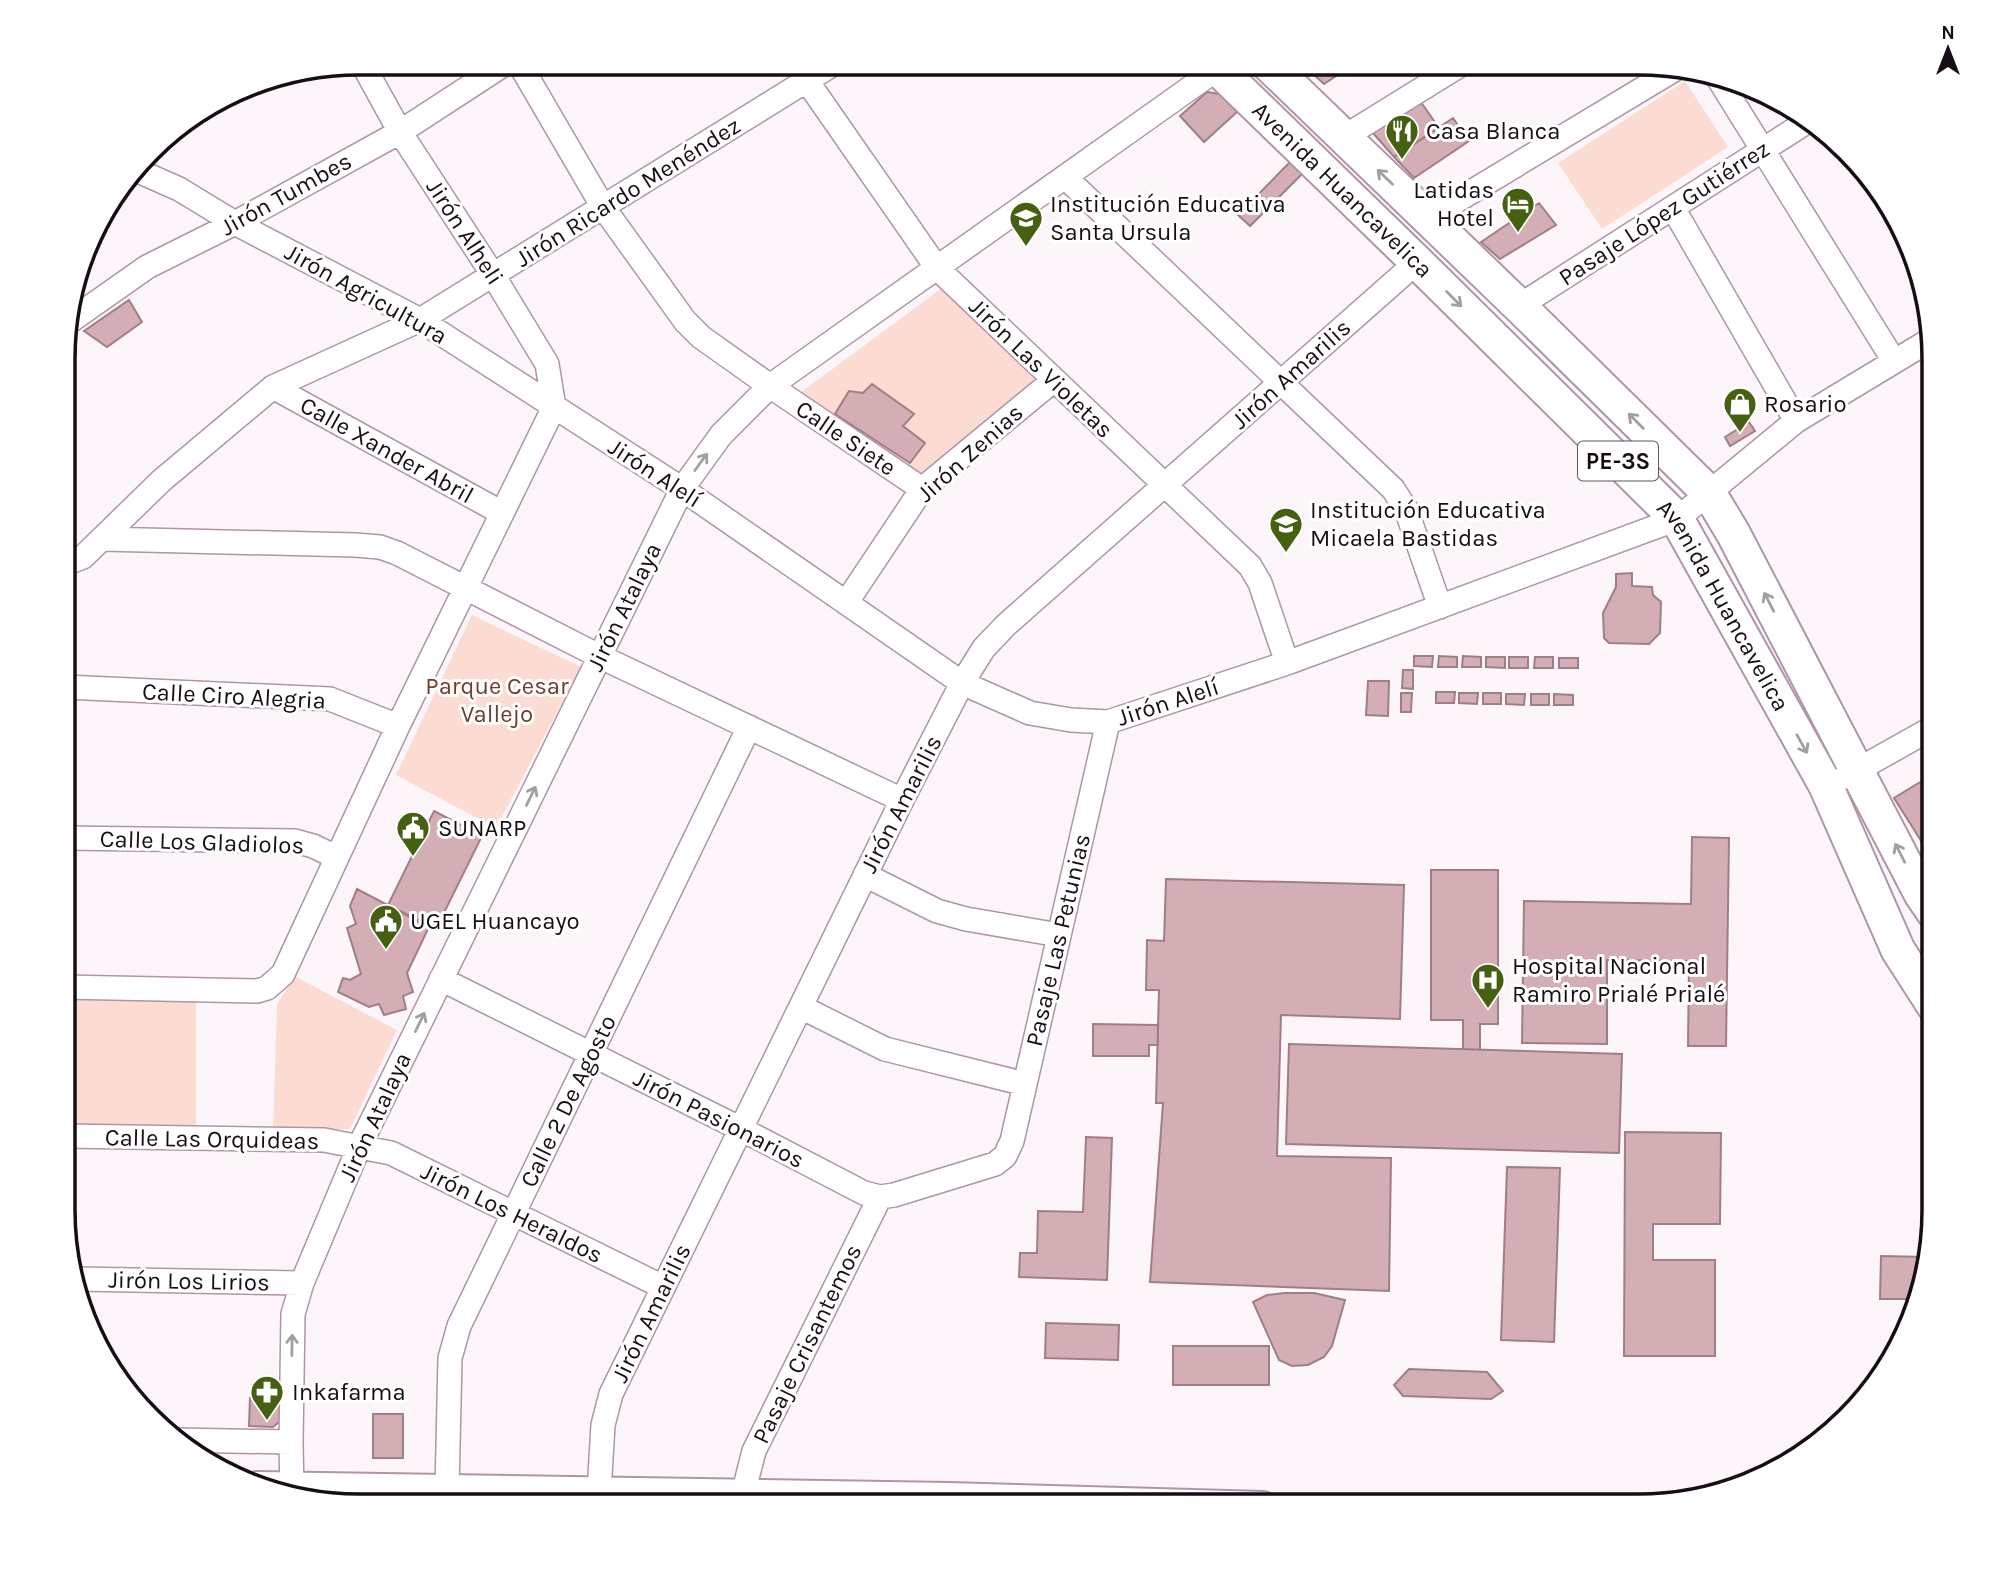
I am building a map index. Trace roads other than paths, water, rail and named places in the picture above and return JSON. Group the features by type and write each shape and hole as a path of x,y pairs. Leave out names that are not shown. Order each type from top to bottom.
{"highway":[{"name":"Avenida Huancavelica","path":"1229,75 1677,519 1826,786 1898,950 1922,987"},
{"name":"Avenida Huancavelica","path":"1279,75 1709,493 1733,533 1857,771 1922,886"},
{"path":"1752,653 1787,636"}],"main road":[{"path":"320,1491 447,1489 743,1494"}],"street":[{"name":"Jirón Alheli","path":"369,75 400,132 494,275 547,364 554,407"},
{"name":"Jirón Tumbes","path":"79,315 147,267 235,223 400,132 488,75"},
{"name":"Calle Siete","path":"526,75 603,207 685,321 701,337 770,386 922,489"},
{"name":"Jirón Ricardo Menéndez","path":"75,560 83,557 161,481 273,387 420,320 603,207 798,75"},
{"name":"Jirón Las Violetas","path":"804,75 937,268 1250,566 1260,583 1287,663"},
{"name":"Jirón Atalaya","path":"292,1485 293,1314 302,1283 359,1146 682,489 721,435 770,386 1205,75"},
{"path":"1344,138 1444,75"},
{"path":"1428,218 1663,77"},
{"path":"1725,89 1894,361"},
{"name":"Pasaje López Gutiérrez","path":"1519,306 1800,126"},
{"name":"Jirón Agricultura","path":"144,174 179,189 235,223 420,320 554,407"},
{"path":"1065,177 1393,489 1406,509 1440,607"},
{"path":"1672,208 1796,421"},
{"name":"Jirón Amarilis","path":"599,1492 603,1425 611,1394 902,800 962,683 984,648 1006,625 1417,262"},
{"name":"Jirón Alelí","path":"554,407 682,489 962,683 1030,713 1071,720 1108,722 1287,663 1677,519 1796,421 1921,345"},
{"name":"Jirón Zenias","path":"846,603 922,489 1054,380"},
{"name":"Calle Xander Abril","path":"273,387 502,513"},
{"path":"75,987 257,991 267,988 283,974 398,726 554,407"},
{"path":"102,539 355,544 397,552 599,656 902,800"},
{"name":"Calle Ciro Alegria","path":"75,687 330,699 398,726"},
{"name":"Pasaje Las Petunias","path":"880,1197 995,1164 1005,1157 1012,1141 1026,1084 1108,722"},
{"name":"Calle 2 De Agosto","path":"447,1489 450,1358 459,1326 749,727"},
{"path":"1826,786 1922,734"},
{"name":"Calle Los Gladiolos","path":"75,838 295,841 337,857"},
{"path":"865,875 937,911 966,919 1059,935"},
{"name":"Jirón Pasionarios","path":"441,979 864,1193 880,1197"},
{"path":"800,1007 885,1049 1026,1084"},
{"name":"Calle Las Orquideas","path":"75,1136 324,1140 359,1146"},
{"name":"Jirón Los Heraldos","path":"359,1146 391,1153 663,1287"},
{"name":"Pasaje Crisantemos","path":"743,1494 754,1451 880,1197"},
{"name":"Jirón Los Lirios","path":"84,1279 302,1283"},
{"path":"193,1440 291,1442"}],"place":[{"name":"Casa Blanca","path":"1402,161"},
{"name":"Latidas Hotel","path":"1518,234"},
{"name":"Institución Educativa Santa Ursula","path":"1026,248"},
{"name":"Rosario","path":"1740,434"},
{"name":"Institución Educativa Micaela Bastidas","path":"1286,554"},
{"name":"SUNARP","path":"413,858"},
{"name":"UGEL Huancayo","path":"386,951"},
{"name":"Hospital Nacional Ramiro Prialé Prialé","path":"1488,1010"},
{"name":"Inkafarma","path":"267,1422"}],"park label":[{"name":"Parque Cesar Vallejo","path":"497,700"}]}
